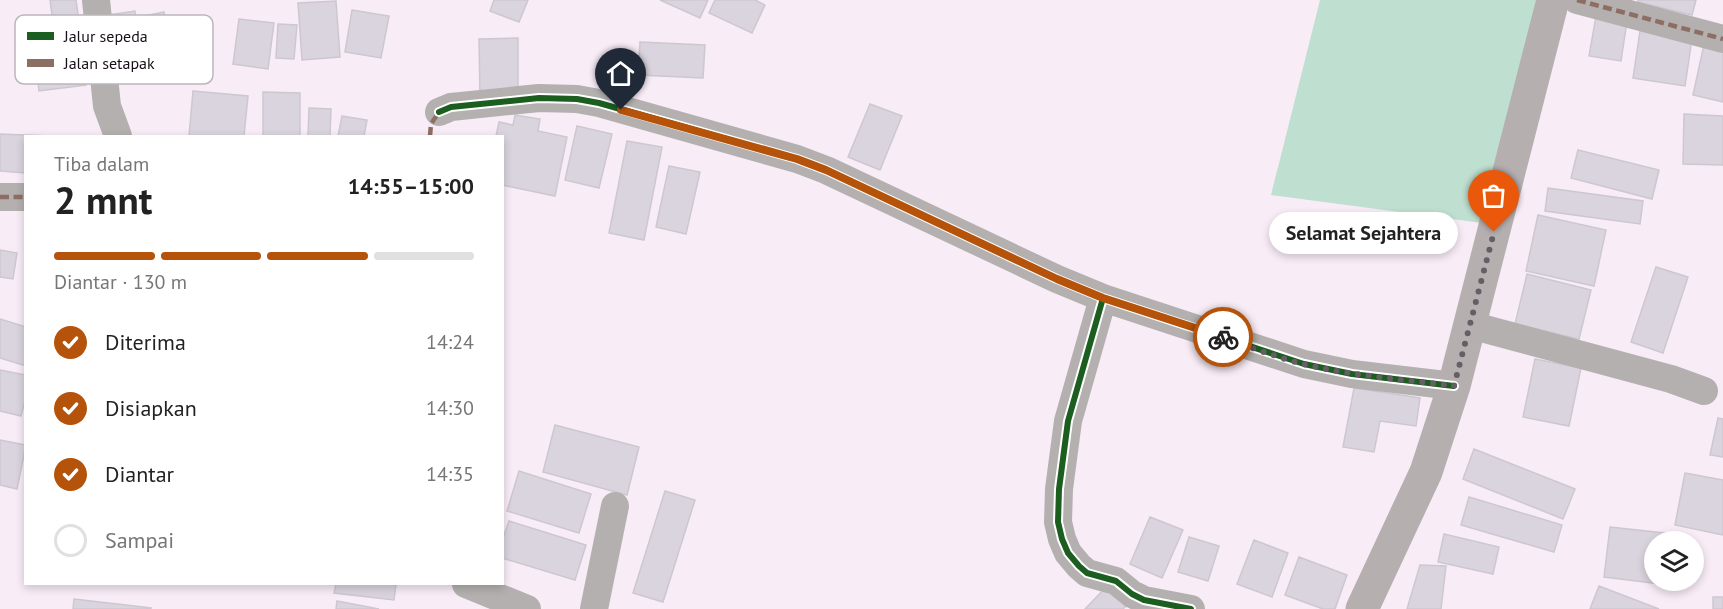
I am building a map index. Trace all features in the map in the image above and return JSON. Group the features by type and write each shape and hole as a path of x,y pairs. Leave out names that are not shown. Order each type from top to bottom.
{"main road":[{"path":"1362,609 1423,480 1454,386 1553,0"}],"street":[{"path":"96,0 98,15"},
{"path":"1577,0 1723,39"},
{"path":"105,84 107,106 118,135"},
{"path":"439,112 451,107 539,98 577,99 610,106 797,159 826,170 1057,279 1103,298 1304,364 1352,374 1454,386"},
{"path":"0,197 24,196"},
{"path":"1103,298 1068,421 1059,489 1058,522 1062,539 1068,553 1087,573 1116,581 1144,600 1191,609"},
{"path":"1470,325 1671,379 1704,392"},
{"path":"594,609 615,506"},
{"path":"468,585 527,609"}],"green space":[{"path":"1320,0 1554,0 1497,225 1271,195"}],"building":[{"path":"50,0 76,0 78,15 52,15"},
{"path":"494,0 528,0 519,22 490,11"},
{"path":"660,0 708,0 700,18"},
{"path":"715,0 755,0 765,5 752,33 709,13"},
{"path":"1638,0 1696,0 1692,15 1638,2"},
{"path":"336,1 340,57 302,60 298,3"},
{"path":"352,10 389,16 381,58 345,52"},
{"path":"135,11 136,15 108,15"},
{"path":"164,12 164,15 149,15"},
{"path":"1596,16 1627,21 1621,61 1589,56"},
{"path":"239,19 274,23 268,69 233,64"},
{"path":"278,24 297,25 294,59 276,58"},
{"path":"1640,31 1692,39 1685,86 1633,78"},
{"path":"518,38 518,95 480,95 479,39"},
{"path":"1705,40 1723,44 1723,102 1693,95"},
{"path":"640,42 705,45 703,78 638,75"},
{"path":"38,84 86,84 86,85 39,91"},
{"path":"193,91 248,96 244,135 189,135"},
{"path":"263,92 300,93 300,135 263,135"},
{"path":"870,104 902,116 880,170 848,157"},
{"path":"309,108 331,109 330,135 308,135"},
{"path":"1684,114 1723,116 1723,165 1683,164"},
{"path":"515,115 540,119 538,131 567,137 555,196 504,185 504,135 496,135 499,122 513,125"},
{"path":"342,116 367,120 364,135 338,135"},
{"path":"577,126 612,134 599,188 565,180"},
{"path":"0,134 26,135 24,173 0,171"},
{"path":"627,141 662,147 644,240 609,233"},
{"path":"1578,150 1659,170 1652,199 1571,178"},
{"path":"669,166 700,172 686,234 656,227"},
{"path":"1548,188 1643,201 1640,224 1545,211"},
{"path":"1538,215 1606,230 1594,286 1526,271"},
{"path":"0,250 17,253 13,279 0,277"},
{"path":"1656,267 1688,277 1663,353 1631,342"},
{"path":"1527,274 1591,290 1579,339 1515,324"},
{"path":"0,319 24,326 24,365 0,358"},
{"path":"1535,359 1581,368 1569,426 1523,417"},
{"path":"0,370 24,375 24,405 21,416 0,411"},
{"path":"1354,388 1420,398 1416,426 1380,421 1374,452 1343,447"},
{"path":"1718,418 1723,419 1723,457 1710,455"},
{"path":"555,425 639,447 627,495 543,472"},
{"path":"0,440 24,445 17,489 0,485"},
{"path":"1474,449 1575,489 1563,519 1463,479"},
{"path":"519,471 591,494 579,533 507,511"},
{"path":"1685,473 1723,480 1723,535 1675,525"},
{"path":"665,491 695,500 663,602 633,593"},
{"path":"1469,497 1562,525 1554,552 1461,525"},
{"path":"1150,517 1183,530 1162,578 1130,564"},
{"path":"509,521 586,545 575,580 504,559 504,535"},
{"path":"1610,527 1647,531 1644,531 1644,582 1604,577"},
{"path":"1444,534 1499,547 1493,574 1438,562"},
{"path":"1189,537 1219,546 1208,581 1178,572"},
{"path":"1254,540 1288,553 1272,597 1237,584"},
{"path":"1299,557 1347,575 1335,609 1323,609 1285,595"},
{"path":"1420,565 1446,566 1441,609 1407,609"},
{"path":"1109,584 1129,603 1123,609 1085,609"},
{"path":"336,585 396,585 394,600 334,593"},
{"path":"1599,586 1659,609 1590,609"},
{"path":"1713,597 1723,597 1723,609 1713,609"},
{"path":"74,599 151,608 151,609 73,609"},
{"path":"337,601 379,609 336,609"}],"marked path":[{"path":"1577,0 1723,39"},
{"path":"430,135 431,124 439,112"},
{"path":"0,197 24,197"}],"cycle path":[{"path":"439,112 451,107 539,98 577,99 599,103 797,159 826,170 1057,279 1103,298 1304,364 1352,374 1454,386"},
{"path":"1103,298 1068,421 1059,489 1058,522 1062,539 1068,553 1087,573 1116,581 1144,600 1191,609"}],"way so far":[{"path":"1223,337 1320,368 1454,386 1494,232"}],"place":[{"name":"Selamat Sejahtera","path":"1494,232"}],"route":[{"path":"621,110 797,159 826,170 1057,279 1103,298 1223,337"}]}
